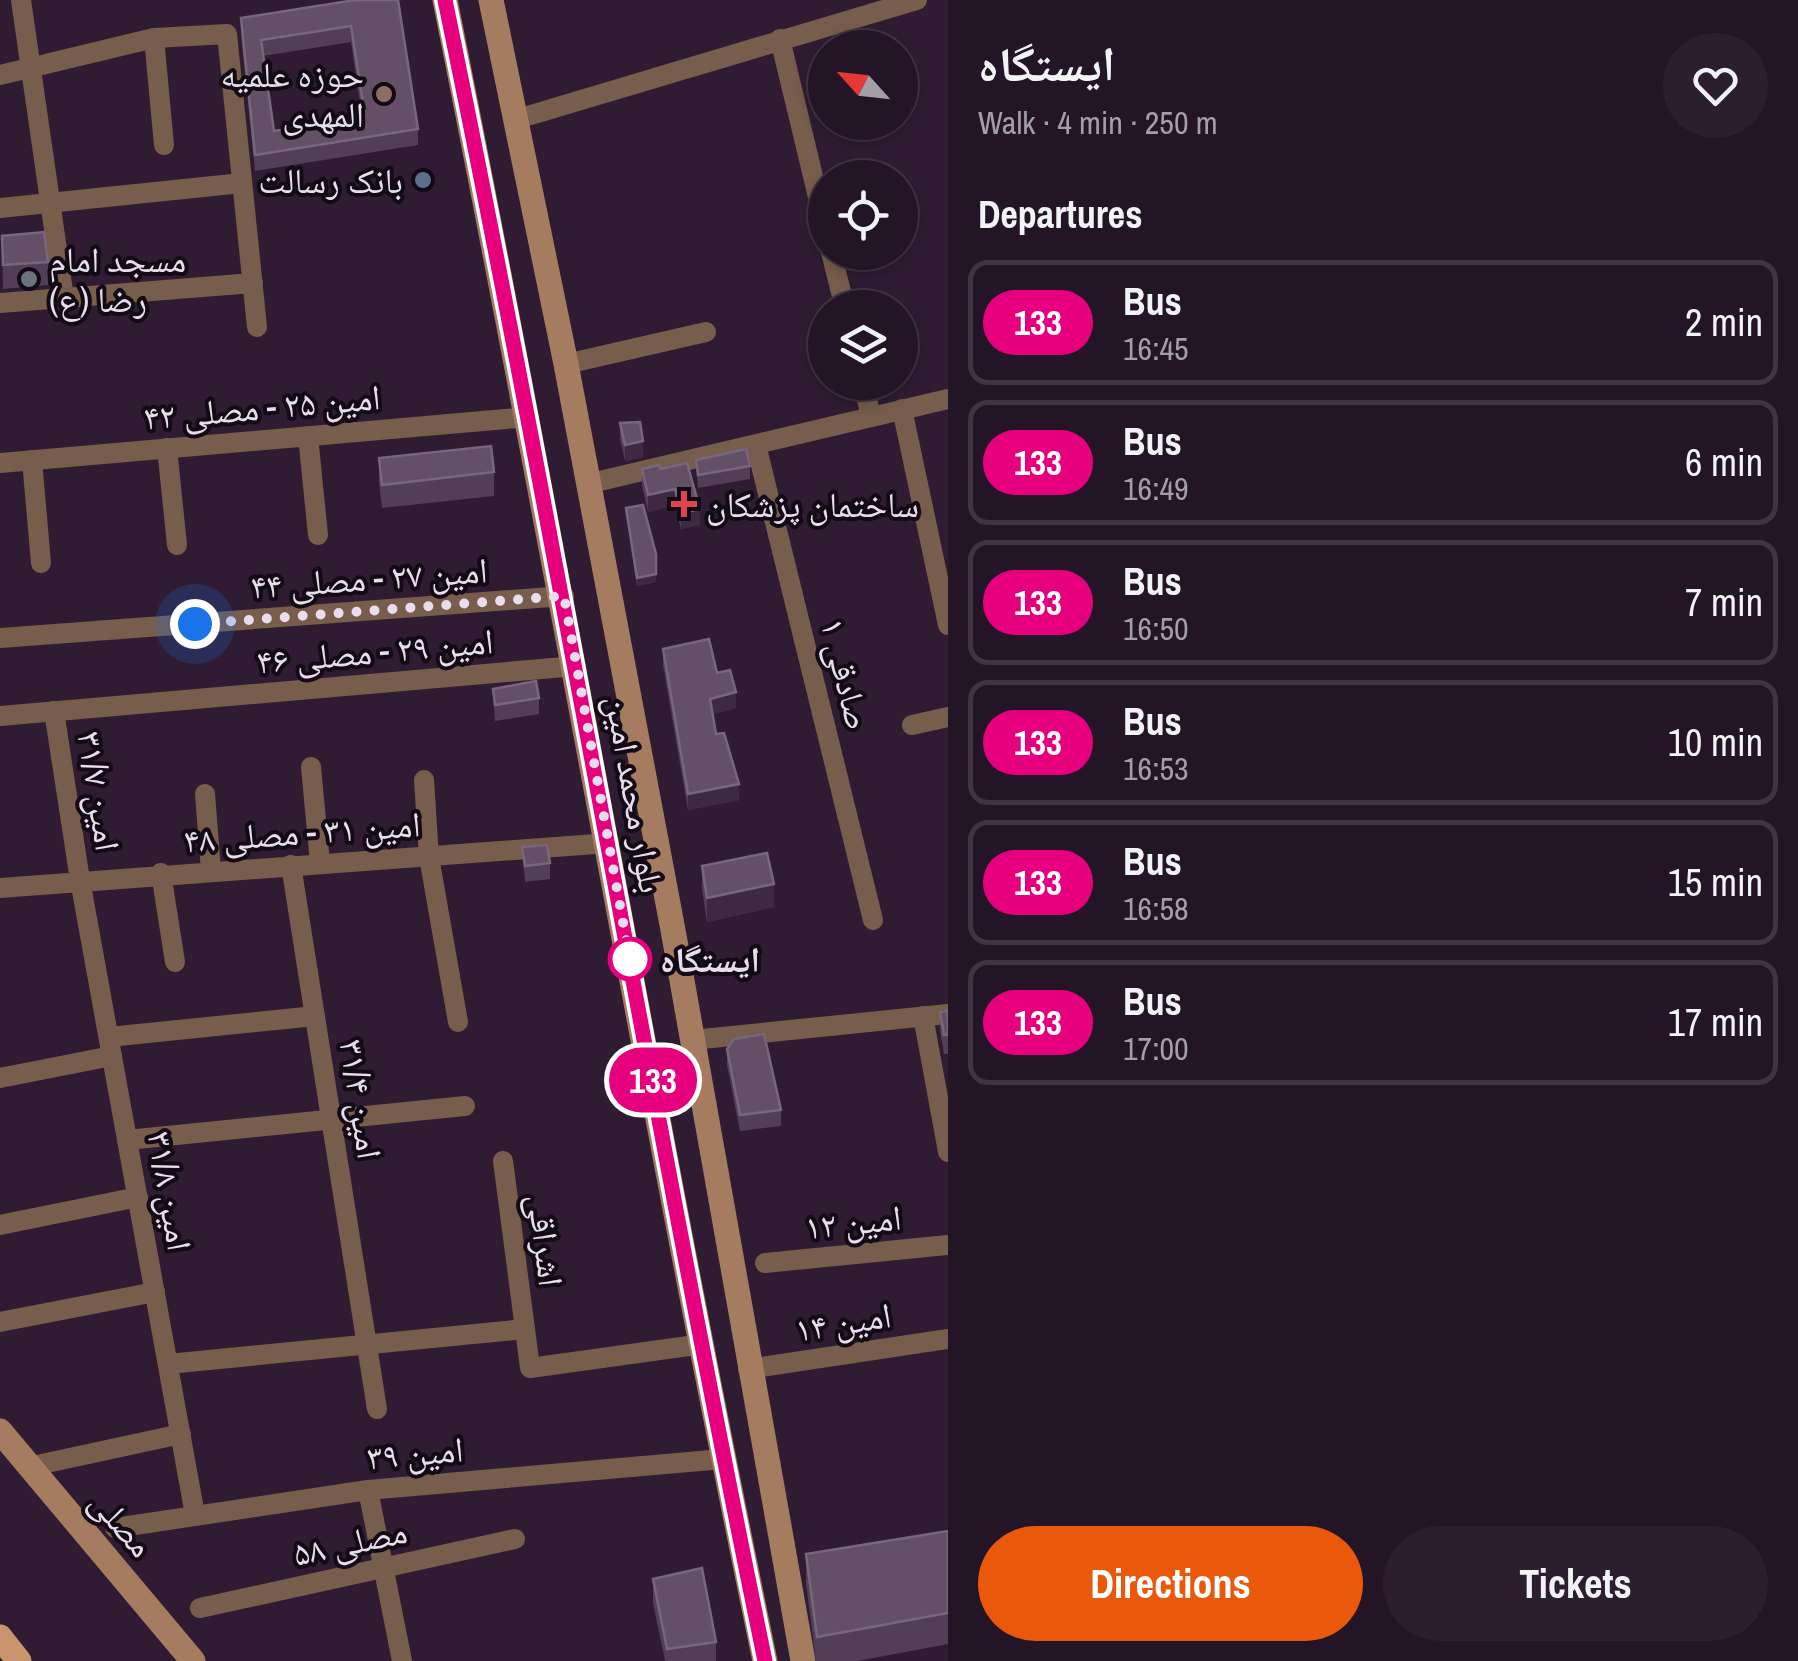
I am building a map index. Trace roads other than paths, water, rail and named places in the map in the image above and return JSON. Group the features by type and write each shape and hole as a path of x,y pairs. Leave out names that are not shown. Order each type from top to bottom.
{"main road":[{"name":"بلوار محمد امین","path":"445,0 564,596 723,1459 765,1661"},
{"name":"بلوار محمد امین","path":"491,0 566,364 692,1040 748,1369 794,1567 803,1661"},
{"path":"543,494 587,484"},
{"name":"مصلی","path":"0,1431 193,1661"},
{"path":"0,1638 20,1661"}],"street":[{"path":"22,0 64,298"},
{"path":"514,120 917,0"},
{"path":"0,76 154,38 227,34 257,327"},
{"path":"154,38 164,145"},
{"path":"780,40 809,160"},
{"path":"0,208 242,184"},
{"path":"0,303 252,283"},
{"path":"566,364 706,332"},
{"path":"587,484 948,399"},
{"path":"866,400 871,418"},
{"path":"902,409 948,625"},
{"name":"امین ۲۵ - مصلی ۴۲","path":"0,462 529,417"},
{"path":"308,436 318,536"},
{"name":"صادقی ۱","path":"756,444 873,920"},
{"path":"167,448 177,545"},
{"path":"32,460 41,563"},
{"name":"امین ۲۷ - مصلی ۴۴","path":"0,638 564,596"},
{"name":"امین ۲۹ - مصلی ۴۶","path":"0,716 576,666"},
{"name":"امین ۳۱/۷","path":"54,712 80,880"},
{"path":"912,725 948,716"},
{"path":"312,767 320,863"},
{"path":"424,780 428,857 458,1022"},
{"path":"204,794 211,870"},
{"name":"امین ۳۱ - مصلی ۴۸","path":"0,888 162,873 609,843"},
{"name":"امین ۳۱/۴","path":"290,865 377,1409"},
{"path":"162,873 175,962"},
{"name":"امین ۳۱/۸","path":"80,880 195,1514"},
{"path":"692,1040 948,1014"},
{"path":"0,1078 110,1047 315,1016"},
{"path":"923,1016 948,1152"},
{"path":"127,1140 332,1123 465,1106"},
{"name":"اشراقی","path":"503,1161 530,1368 704,1344"},
{"path":"0,1225 138,1197"},
{"name":"امین ۱۲","path":"765,1264 948,1244"},
{"path":"0,1322 155,1292"},
{"path":"168,1364 525,1328"},
{"name":"امین ۱۴","path":"748,1369 948,1339"},
{"path":"28,1467 181,1434"},
{"name":"امین ۳۹","path":"115,1528 368,1490 723,1459"},
{"path":"368,1490 402,1661"},
{"name":"مصلی ۵۸","path":"200,1608 514,1539"}],"place":[{"name":"حوزه علمیه المهدی","path":"384,94"},
{"name":"بانک رسالت","path":"423,180"},
{"name":"مسجد امام رضا (ع)","path":"29,279"},
{"name":"ساختمان پزشکان","path":"684,504"},
{"name":"ایستگاه","path":"630,959"}]}
